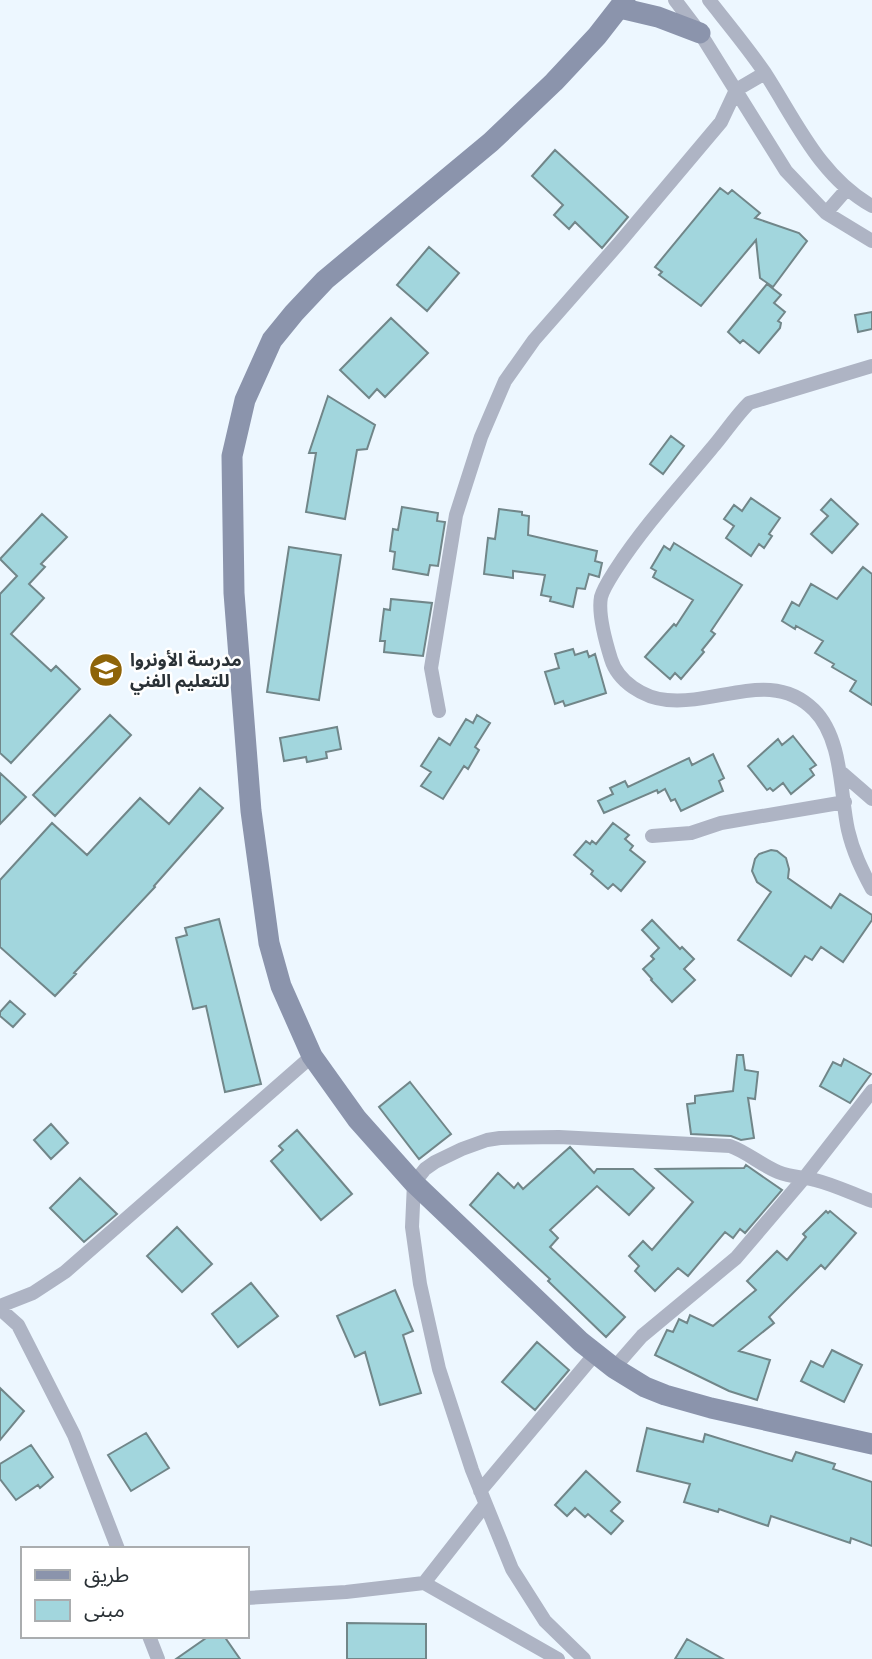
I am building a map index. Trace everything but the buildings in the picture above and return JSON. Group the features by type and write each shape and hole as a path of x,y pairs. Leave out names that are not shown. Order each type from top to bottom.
{"main road":[{"path":"700,33 622,4 554,82 491,142 325,280 272,340 245,400 232,456 234,593 251,811 274,964 293,1014 313,1056 357,1119 414,1183 504,1271 595,1354 645,1387 691,1403 872,1444"}],"street":[{"path":"675,0 700,33 786,171 826,213 872,241"},
{"path":"709,0 765,73 812,150 852,194 872,206"},
{"path":"439,711 431,668 456,515 481,437 505,381 534,340 621,242 721,122 736,90 765,73"},
{"path":"826,213 847,189"},
{"path":"872,366 749,403 652,519 625,555 601,598 605,640 614,670 637,691 665,700 697,701 754,690 776,689 796,695 816,712 829,736 842,773 848,829 857,861 872,889"},
{"path":"842,773 872,799"},
{"path":"652,836 691,833 721,823 845,802"},
{"path":"117,1547 74,1435 18,1325 0,1308 33,1293 65,1272 313,1056"},
{"path":"614,1368 642,1336 736,1258 805,1177 872,1091"},
{"path":"584,1659 545,1621 533,1604 512,1569 480,1491 439,1369 419,1284 412,1227 414,1183 425,1169 435,1162 487,1140 559,1138 730,1146 794,1178 805,1177 872,1201"},
{"path":"480,1491 595,1354"},
{"path":"424,1583 485,1505"},
{"path":"248,1598 346,1592 424,1583 558,1659"},
{"path":"150,1638 158,1659"}],"place":[{"name":"مدرسة الأونروا للتعليم الفني","path":"106,670"}]}
